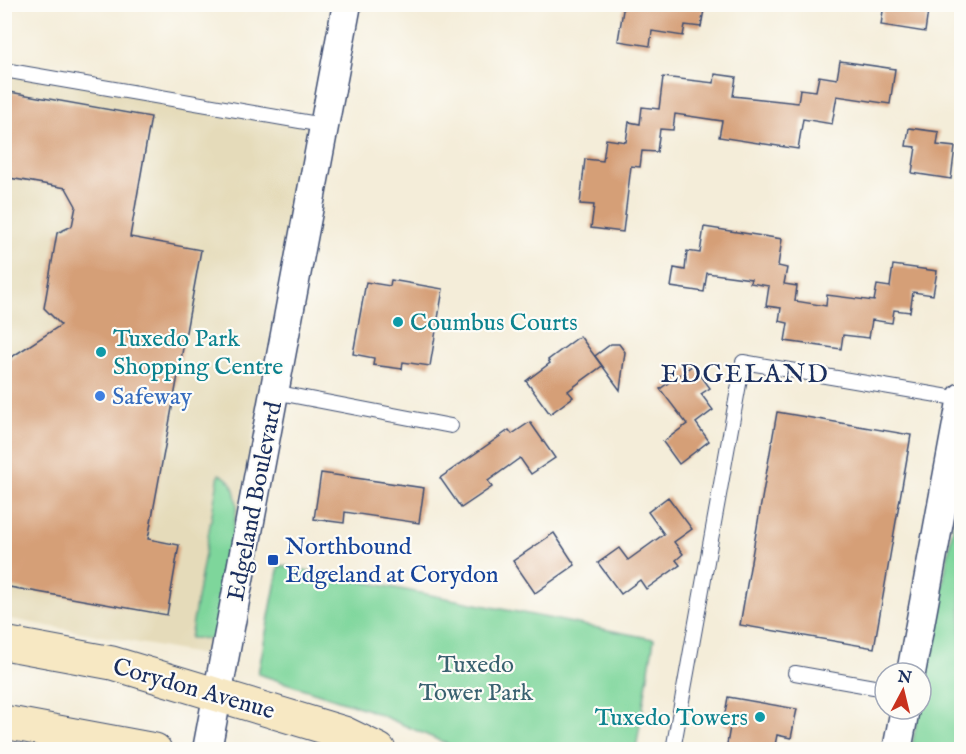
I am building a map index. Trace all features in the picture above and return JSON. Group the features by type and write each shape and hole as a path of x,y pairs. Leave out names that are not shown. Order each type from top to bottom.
{"main road":[{"name":"Corydon Avenue","path":"4,643 112,663 344,733 379,750"},
{"path":"4,722 155,750"}],"street":[{"name":"Edgeland Boulevard","path":"207,750 347,4"},
{"path":"913,661 961,398"},
{"path":"897,750 903,721"}],"lane":[{"path":"4,70 323,125"},
{"path":"673,750 743,362 961,398"},
{"path":"274,392 451,426"},
{"path":"795,673 873,687"}],"shaded area":[{"path":"4,69 307,125 214,657 5,618"}],"green space":[{"path":"219,474 230,482 237,505 217,639 190,638"},
{"path":"961,480 961,749 911,750 917,721 933,721 933,661 929,661"},
{"name":"Tuxedo Tower Park","path":"279,565 654,639 636,749 459,749 369,710 258,674"}],"building":[{"path":"624,4 705,4 701,27 685,25 683,36 652,31 650,46 618,41"},
{"path":"884,4 929,4 925,32 881,25"},
{"path":"840,61 895,69 890,104 837,96 832,124 803,119 798,149 719,137 722,121 675,114 673,130 660,129 657,152 642,151 640,167 631,166 623,232 591,228 594,205 580,204 585,159 603,161 606,139 626,142 629,122 640,124 642,107 659,109 663,77 714,83 715,74 736,77 733,96 798,103 800,89 816,91 819,76 837,79"},
{"name":"Tuxedo Park Shopping Centre","path":"4,91 151,117 130,237 201,250 148,539 179,545 167,615 4,586 4,362 61,325 44,308 57,233 72,226 76,206 66,188 4,177"},
{"path":"909,128 939,132 937,145 955,147 951,179 912,173 916,147 906,146"},
{"path":"704,227 782,239 778,266 787,268 784,284 797,286 795,301 826,306 827,295 874,301 877,285 890,287 893,265 937,271 933,295 913,292 910,312 894,310 892,323 872,320 869,338 843,335 841,349 785,341 788,323 779,321 781,308 766,306 769,286 750,283 751,279 707,273 704,292 671,287 674,268 685,270 687,251 700,253"},
{"name":"Coumbus Courts","path":"391,280 443,289 430,366 403,362 402,369 373,365 374,358 353,354 366,282 390,286"},
{"path":"580,336 602,366 568,391 573,397 550,414 526,381 550,363 548,360"},
{"path":"611,344 619,344 625,352 620,390 595,356"},
{"path":"693,365 710,388 701,394 713,410 696,423 709,441 679,464 663,442 687,424 660,389"},
{"path":"777,412 911,435 874,648 740,625"},
{"path":"530,422 555,458 531,474 520,458 488,481 492,487 461,508 440,478 509,430 512,434"},
{"path":"321,473 424,488 419,523 345,512 344,523 314,519"},
{"path":"668,497 692,529 674,542 683,554 676,560 680,565 646,589 640,580 621,594 598,563 619,548 628,560 664,534 648,512"},
{"path":"554,533 575,565 535,593 513,561"},
{"name":"Tuxedo Towers","path":"728,697 797,709 791,738 777,735 774,750 726,750 730,727 723,724"}],"place":[{"name":"Coumbus Courts","path":"398,322"},
{"name":"Tuxedo Park Shopping Centre","path":"101,352"},
{"name":"Safeway","path":"100,396"},
{"name":"Northbound Edgeland at Corydon","path":"273,560"},
{"name":"Tuxedo Towers","path":"760,717"}],"district":[{"name":"EDGELAND","path":"745,373"}]}
